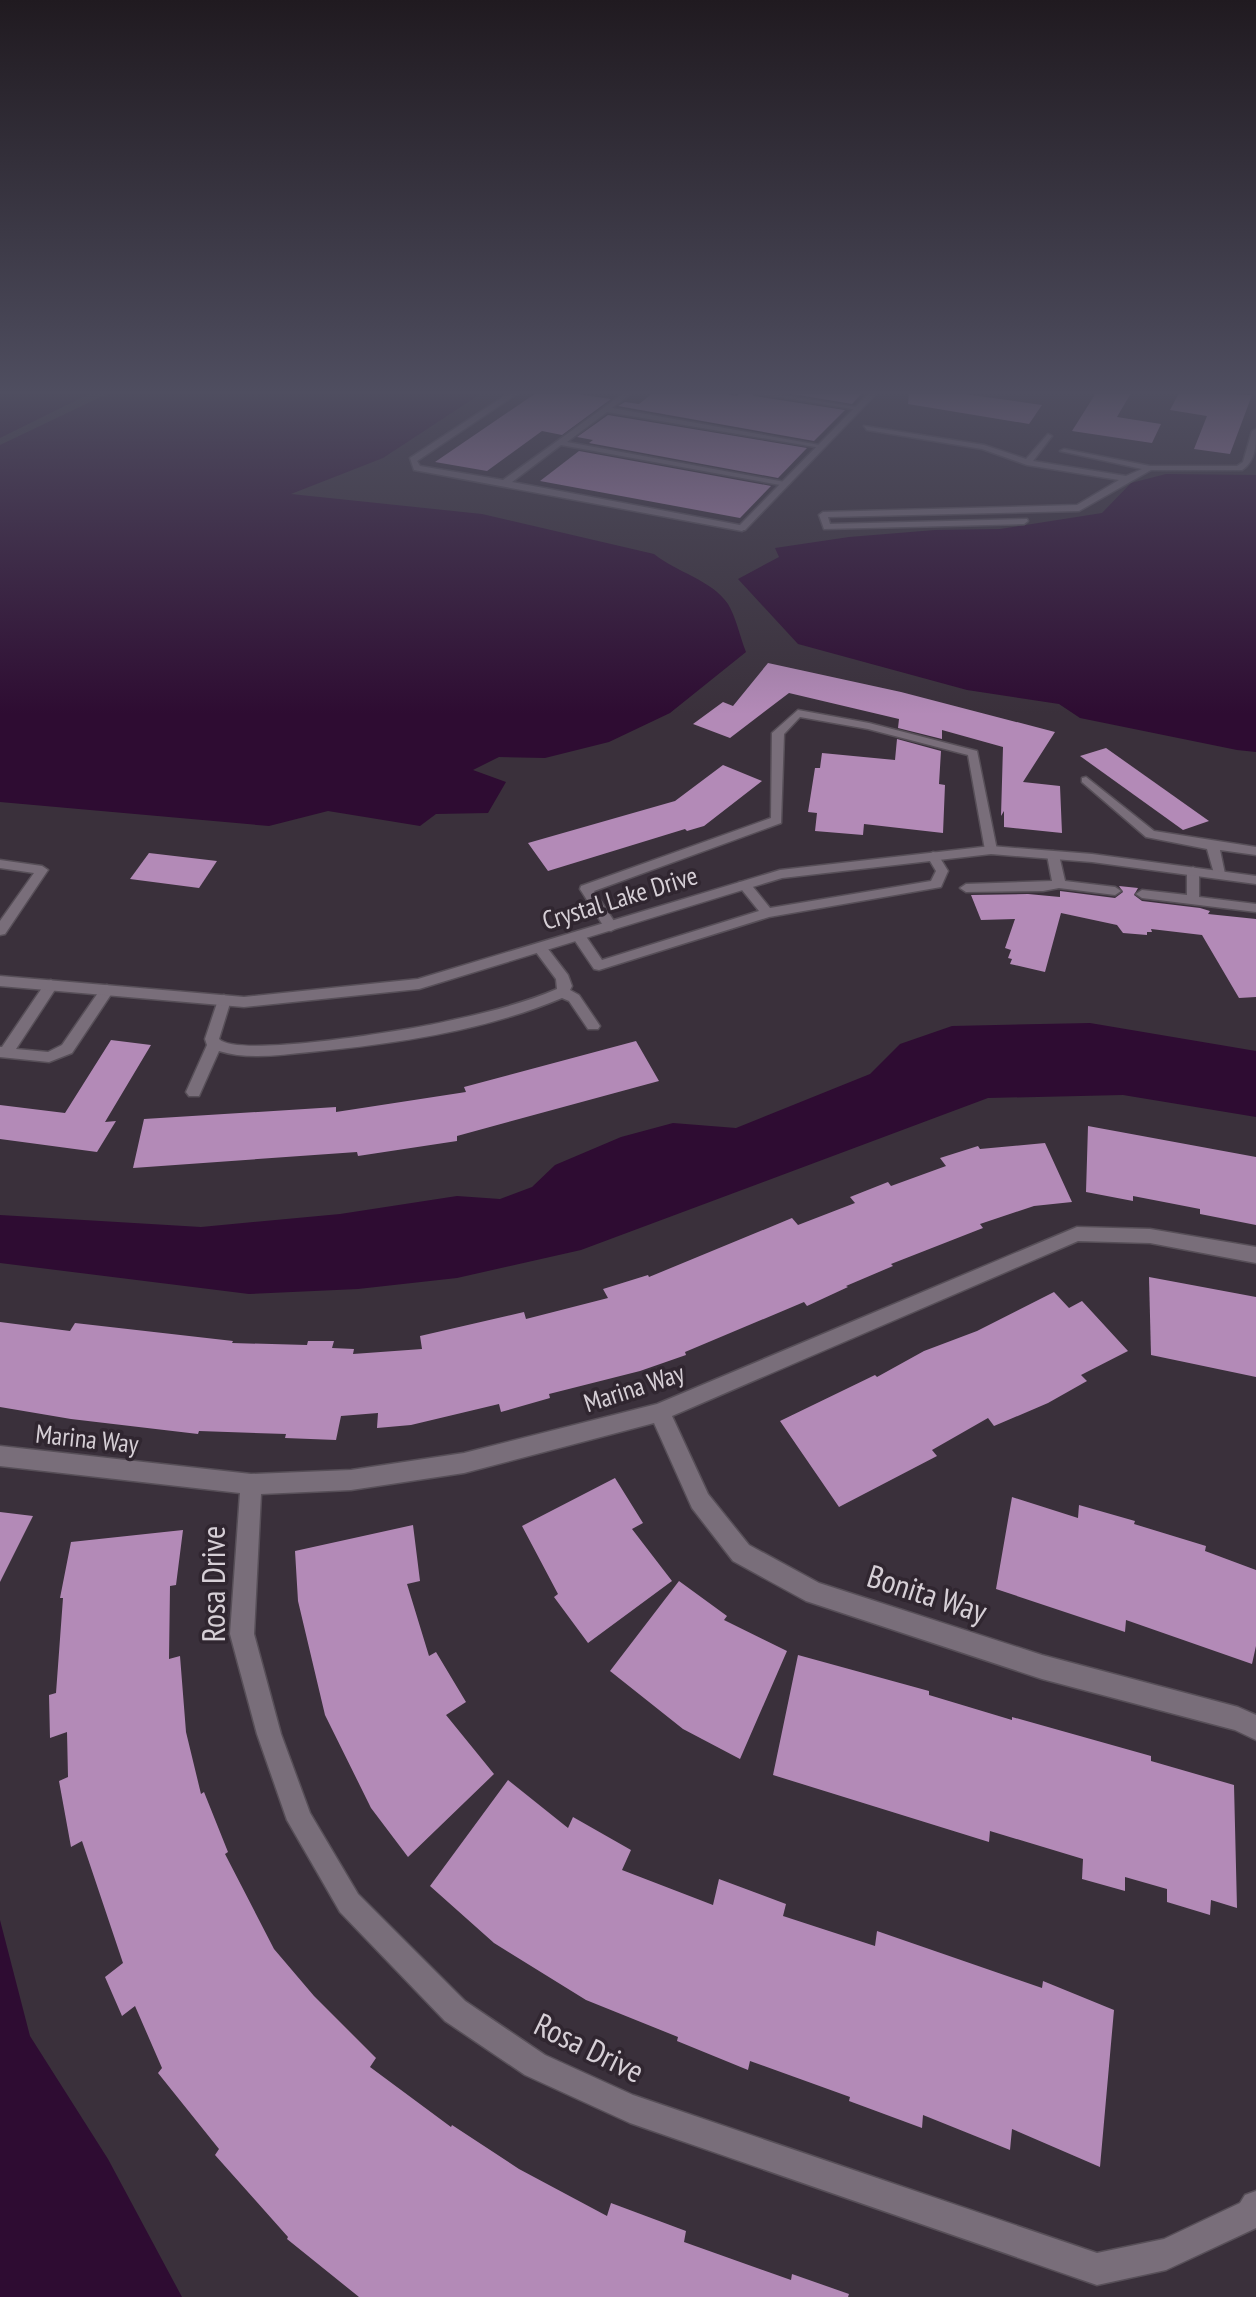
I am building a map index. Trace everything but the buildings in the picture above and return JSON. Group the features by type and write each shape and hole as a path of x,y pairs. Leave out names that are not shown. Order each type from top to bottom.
{"street":[{"path":"742,528 769,500"},
{"name":"Crystal Lake Drive","path":"0,981 244,1002 419,984 780,874 991,850 1256,880"},
{"name":"Marina Way","path":"0,1456 251,1484 351,1480 464,1463 660,1412 1077,1234 1150,1236 1256,1255"},
{"name":"Bonita Way","path":"660,1412 700,1501 741,1553 814,1593 1042,1667 1238,1719 1256,1728"},
{"name":"Rosa Drive","path":"251,1484 242,1634 269,1734 300,1820 349,1903 455,2011 535,2065 630,2108 1097,2269 1166,2254 1251,2214 1256,2206"}],"lane":[{"path":"596,500 742,528"},
{"path":"1024,521 827,527 823,515 1079,508 1092,500"},
{"path":"611,927 586,889 777,820 778,733 798,713 869,726 973,753 991,850"},
{"path":"1086,780 1150,834 1256,851"},
{"path":"1213,846 1219,874"},
{"path":"1053,855 1059,884"},
{"path":"578,936 599,965 767,913 936,884 942,871 933,856"},
{"path":"0,864 42,870 0,932"},
{"path":"1193,871 1193,901"},
{"path":"966,888 1043,887 1059,884 1115,891"},
{"path":"744,885 767,913"},
{"path":"1142,894 1256,908"},
{"path":"214,1045 226,1051 300,1048 359,1041 446,1027 562,992 565,986 563,978 540,948"},
{"path":"3,1053 51,985"},
{"path":"3,1053 49,1057 67,1049 107,990"},
{"path":"562,992 574,999 593,1026"},
{"path":"194,1092 214,1045 212,1039 224,1000"}],"shaded area":[{"path":"0,500 350,500 482,514 654,554 703,582 721,596 733,615 746,652 670,713 609,742 545,758 499,757 473,770 506,782 488,813 436,814 420,826 328,811 269,826 0,802"},
{"path":"1114,500 1256,500 1256,752 1080,718 1059,704 967,690 798,644 738,579 779,557 775,548 849,537 935,530 1000,529 1102,513"},
{"path":"1090,1023 1256,1051 1256,1117 1123,1095 988,1098 581,1250 457,1278 358,1289 249,1294 0,1263 0,1215 201,1227 340,1214 457,1196 500,1199 532,1187 555,1165 621,1137 673,1123 736,1128 870,1074 900,1044 952,1026"},
{"path":"0,1920 30,2036 108,2159 182,2297 0,2297"}]}
